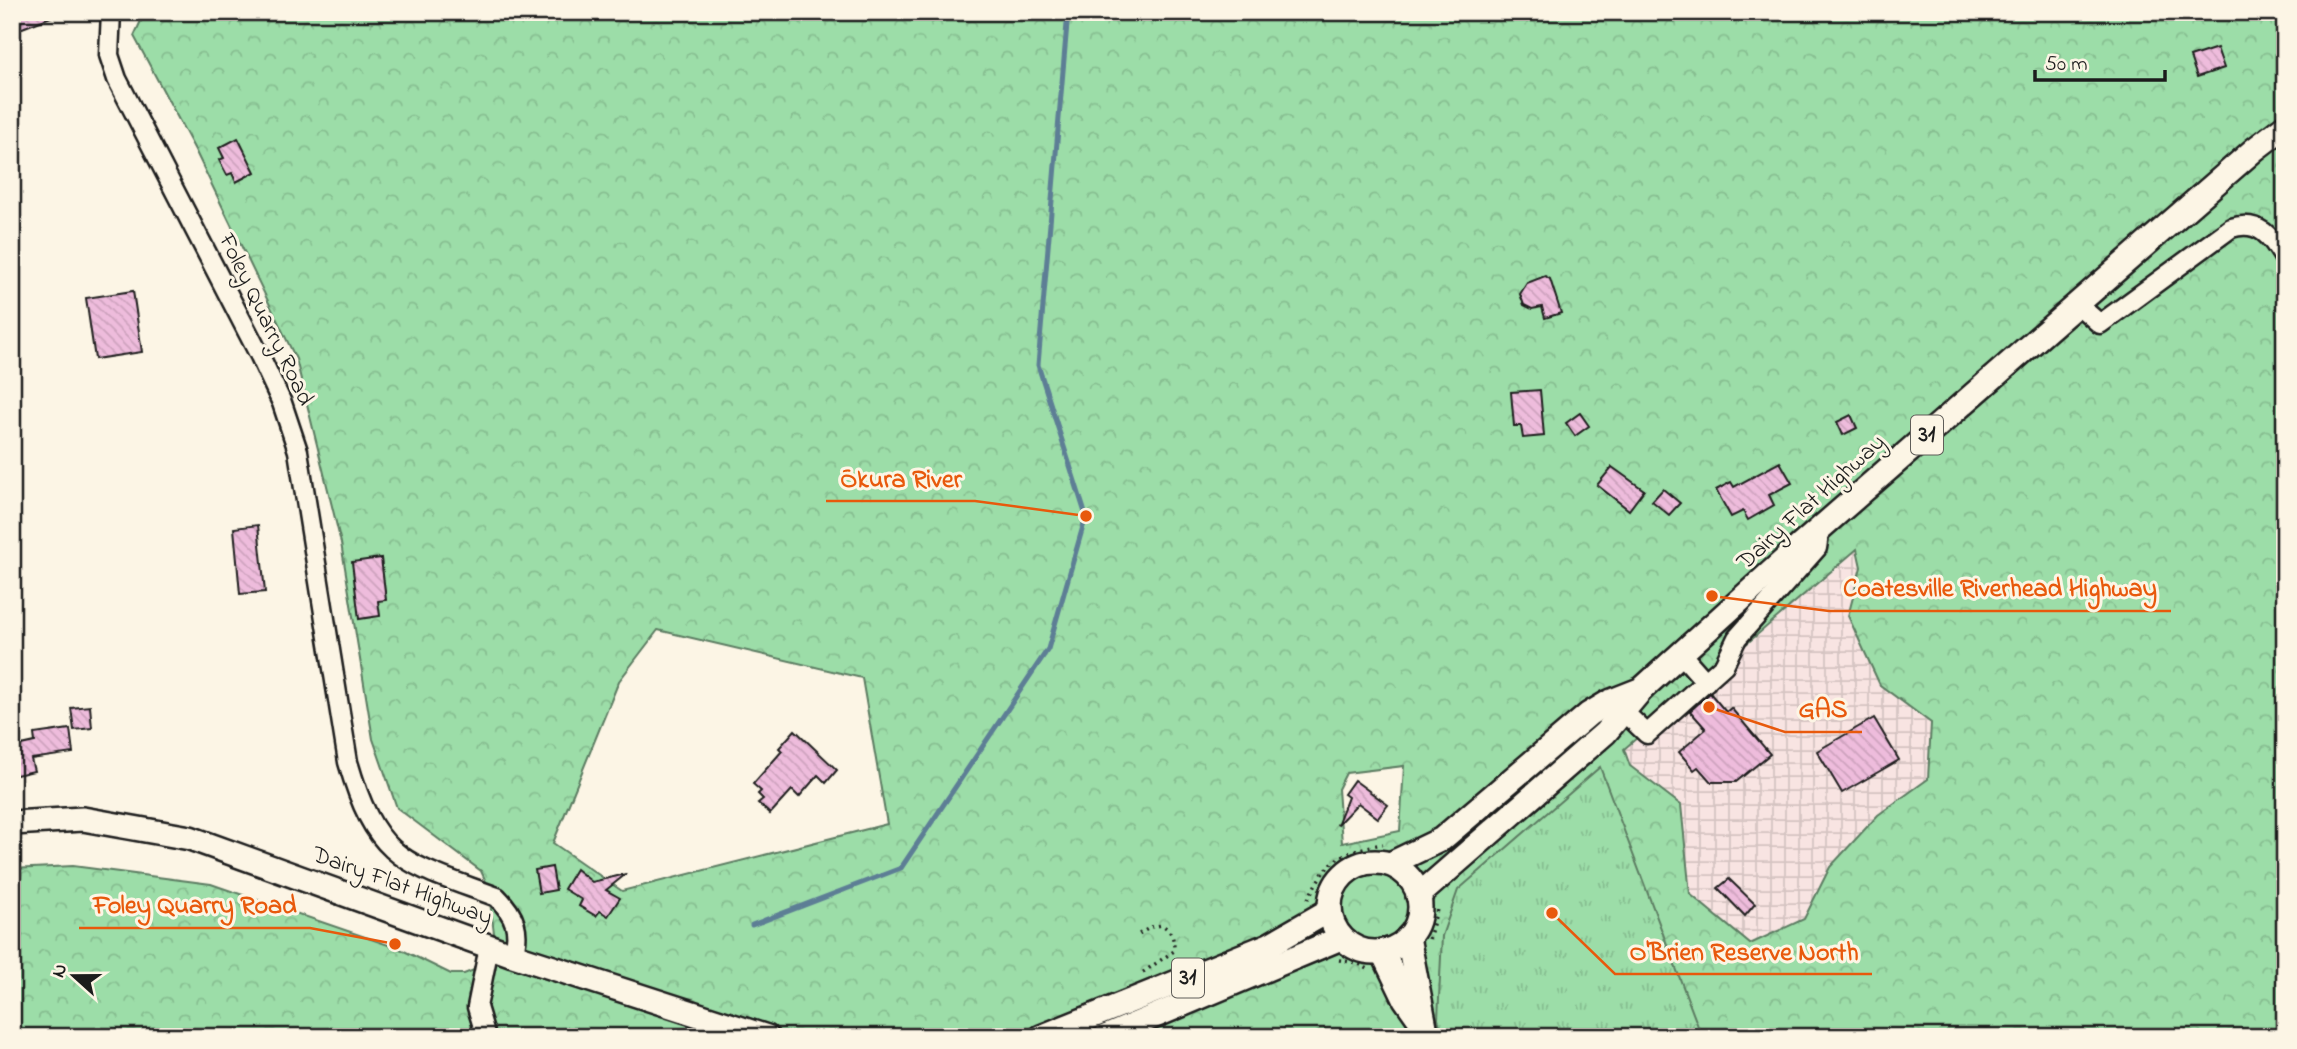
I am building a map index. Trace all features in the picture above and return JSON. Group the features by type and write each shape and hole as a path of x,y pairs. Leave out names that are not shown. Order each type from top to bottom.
{"main road":[{"name":"Dairy Flat Highway","path":"1390,864 1442,839 1589,714 1609,702 1642,689 2076,303 2285,126"},
{"path":"1418,896 1625,713 1642,689"},
{"name":"Dairy Flat Highway","path":"12,823 83,819 190,838 489,947 767,1037"},
{"path":"1418,939 1382,951 1367,952 1353,947 1341,937 1333,925 1330,910 1334,889 1347,871 1375,862 1390,864 1412,882 1420,911 1416,925 1418,939 1425,1030"},
{"name":"31","path":"1041,1037 1269,945 1330,910"},
{"path":"1105,1037 1341,937"},
{"path":"1382,951 1405,999 1425,1030"}],"street":[{"name":"Foley Quarry Road","path":"111,12 109,55 117,79 260,356 282,403 298,451 348,762 359,801 376,834 408,863 497,897 507,906 517,925 518,941 513,955"},
{"path":"2076,303 2100,324 2231,228 2243,224 2263,231 2285,260"},
{"path":"1625,713 1647,734 1706,682 1724,665 1737,638 1817,548 1821,528"},
{"path":"1682,655 1706,682"},
{"path":"486,1037 477,1007 489,947"}],"path":[{"path":"1303,908 1323,872 1334,859 1350,849 1393,841"},
{"path":"1418,939 1443,897"},
{"path":"1132,1001 1127,986 1133,978 1174,951 1174,939 1169,930 1161,925 1139,934"}],"shaded area":[{"path":"1857,548 1861,567 1848,616 1880,684 1932,723 1928,779 1878,815 1830,867 1804,919 1749,944 1690,894 1681,805 1630,766 1623,749"}],"green space":[{"path":"145,12 2285,12 2285,1037 12,1037 12,869 73,866 211,884 400,949 451,974 464,974 479,968 495,941 488,886 481,871 397,808 373,739 341,543 296,359 195,150 134,36","holes":["1857,549 1861,567 1848,616 1880,685 1931,723 1928,779 1878,815 1830,867 1804,919 1750,944 1690,894 1681,805 1630,766 1624,749","658,630 862,678 887,824 622,891 553,843 619,681","1404,766 1400,831 1342,843 1338,789 1346,773"]},
{"path":"1600,767 1702,1037 1444,1037 1438,1019 1442,936 1458,890"}],"building":[{"path":"12,12 60,12 61,13 12,32"},
{"path":"2217,48 2224,68 2197,77 2190,57"},
{"path":"238,138 255,172 236,182 232,173 227,175 219,160 224,158 219,148"},
{"path":"1545,276 1550,279 1561,313 1545,318 1542,307 1532,309 1524,305 1520,294 1527,283"},
{"path":"133,291 142,352 95,359 86,298"},
{"path":"1540,390 1544,436 1523,438 1521,426 1514,426 1511,392"},
{"path":"1580,413 1589,426 1575,436 1566,423"},
{"path":"1851,415 1857,428 1843,435 1837,422"},
{"path":"1780,462 1792,483 1769,495 1774,505 1748,520 1743,511 1731,517 1716,490 1731,482 1734,487"},
{"path":"1612,467 1644,490 1629,510 1597,485"},
{"path":"1663,489 1680,503 1669,515 1652,501"},
{"path":"258,525 265,592 240,594 234,528"},
{"path":"381,558 386,600 378,601 380,616 359,619 352,562"},
{"path":"1710,693 1726,712 1731,708 1770,754 1736,782 1711,782 1698,767 1694,770 1679,752 1706,729 1690,711"},
{"path":"90,706 92,728 74,730 71,708"},
{"path":"1874,718 1899,760 1842,793 1817,751"},
{"path":"70,729 73,753 31,759 34,771 12,776 12,747 35,742 34,734"},
{"path":"795,730 837,770 826,783 818,775 799,797 792,790 770,814 758,803 763,799 758,794 761,791 753,784 782,751 779,748"},
{"path":"1354,780 1388,805 1378,818 1358,803 1337,825 1348,797 1344,794"},
{"path":"552,867 556,890 539,893 535,870"},
{"path":"576,869 592,882 626,874 606,890 620,898 608,916 600,911 596,916 579,906 582,900 564,889"},
{"path":"1729,879 1755,904 1745,916 1718,888"}],"waterway":[{"path":"752,925 901,868 1048,649 1086,516 1038,365 1068,12"}],"place":[{"name":"Ōkura River","path":"1086,516"},
{"name":"Coatesville Riverhead Highway","path":"1712,596"},
{"name":"GAS","path":"1709,707"},
{"name":"O'Brien Reserve North","path":"1552,913"},
{"name":"Foley Quarry Road","path":"395,944"}]}
